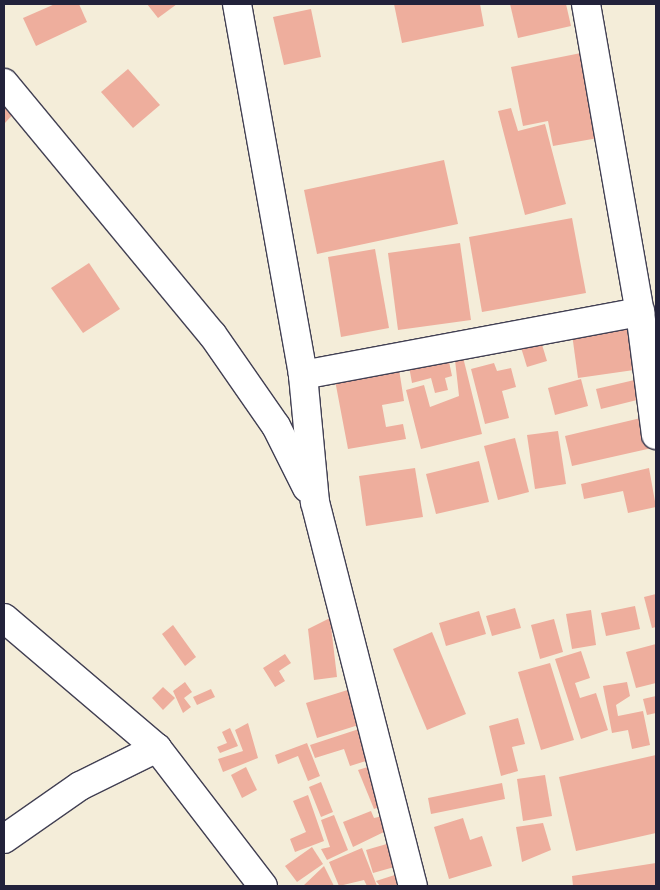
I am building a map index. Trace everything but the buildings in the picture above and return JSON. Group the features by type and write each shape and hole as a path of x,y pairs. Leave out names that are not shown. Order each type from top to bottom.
{"street":[{"path":"238,4 303,375 315,502 413,886"},
{"path":"586,4 640,312 656,435"},
{"path":"4,83 212,334 276,426 315,502"},
{"path":"303,375 640,312"},
{"path":"9,630 157,748 263,886"},
{"path":"4,838 80,786 157,748"}]}
